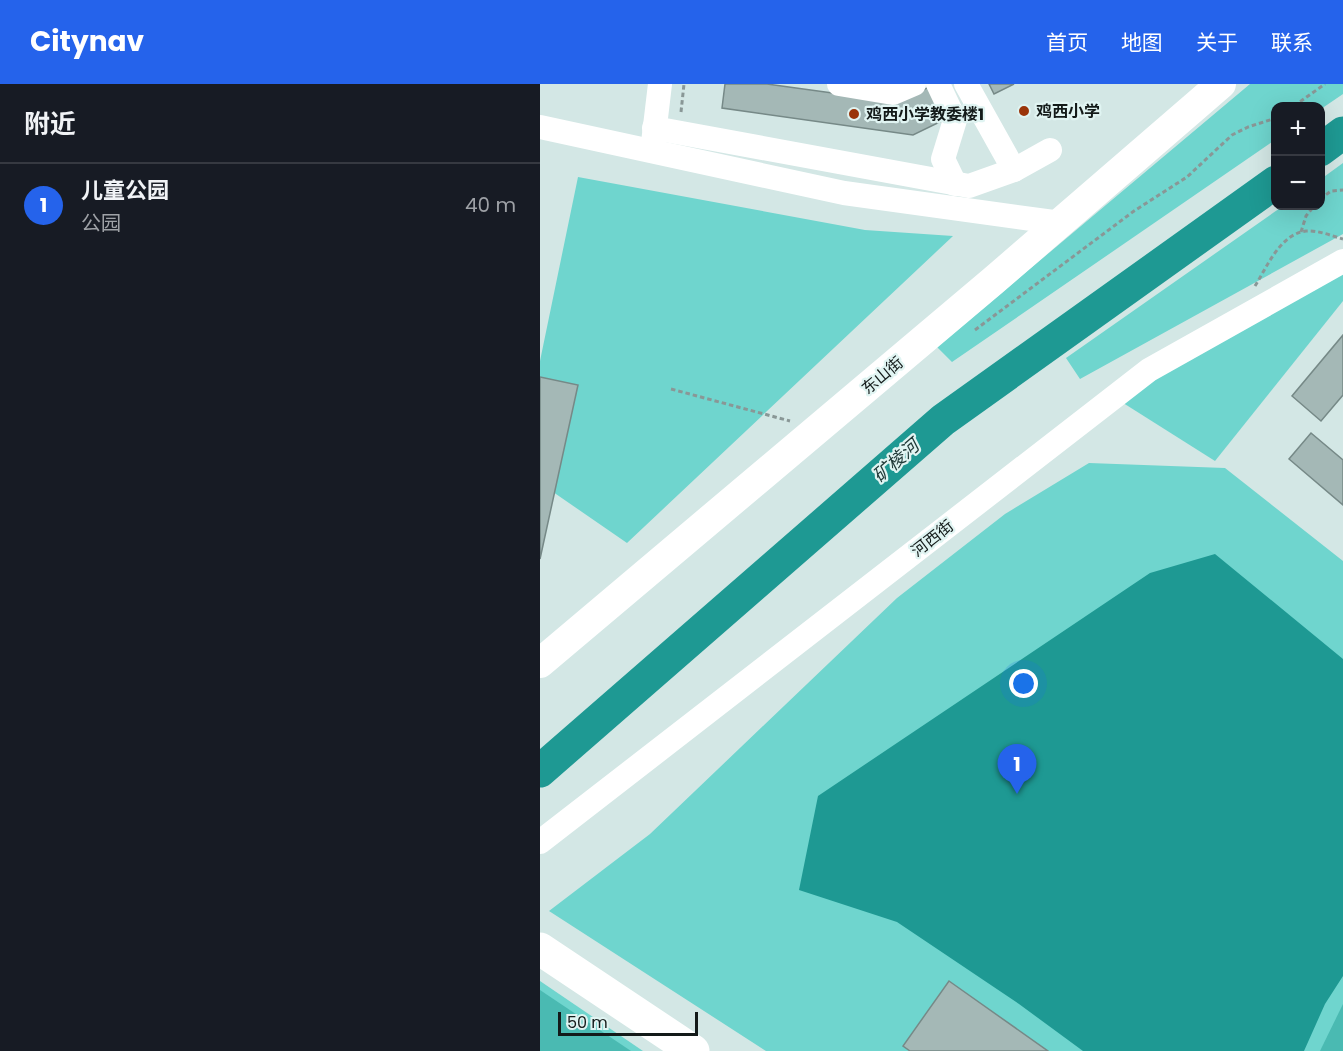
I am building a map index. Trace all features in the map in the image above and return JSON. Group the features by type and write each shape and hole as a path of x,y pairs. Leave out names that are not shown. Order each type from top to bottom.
{"highway":[{"path":"540,949 693,1051"},
{"path":"540,971 659,1051"}],"main road":[{"name":"东山街","path":"540,663 1061,223 1221,84"}],"street":[{"path":"653,140 660,84"},
{"path":"839,84 893,93 914,84"},
{"path":"938,84 955,120 943,159 955,184"},
{"path":"966,84 1014,170"},
{"path":"540,127 779,151 969,186 1014,170 1050,150"},
{"path":"653,140 776,178 844,193 1061,223"},
{"path":"776,178 779,151"},
{"name":"河西街","path":"540,843 1149,370 1343,261"}],"path":[{"path":"1300,102 1325,84"},
{"path":"969,334 1134,211 1187,177 1232,135 1271,119"},
{"path":"1325,195 1331,190 1343,190"},
{"path":"1301,232 1306,216 1311,210"},
{"path":"1234,322 1282,244 1295,234 1307,231 1320,232 1343,239"},
{"path":"671,389 818,429"}],"shaded area":[{"path":"1250,84 1343,84 1343,94 1325,106 1325,102 1271,102 1271,143 952,362 937,347"},
{"path":"1343,163 1343,234 1080,379 1066,358 1277,210 1325,210 1325,176"},
{"path":"578,177 865,230 953,236 627,543 540,483 540,361"},
{"path":"1343,270 1343,301 1215,461 1120,401 1157,371"},
{"path":"1089,463 1225,468 1343,561 1343,1051 766,1051 549,911 650,834 897,598 1005,514"},
{"path":"1215,554 1343,659 1343,976 1325,1004 1304,1051 1083,1051 1019,1004 897,922 799,890 818,796 1150,573"},
{"path":"540,981 643,1051 540,1051"},
{"path":"540,990 631,1051 540,1051"},
{"path":"1343,1004 1343,1051 1320,1051"}],"building":[{"name":"鸡西小学教委楼1","path":"725,84 767,84 898,102 929,87 944,120 913,135 722,108"},
{"path":"989,84 1014,84 994,94"},
{"path":"1343,335 1343,395 1321,421 1292,396"},
{"path":"540,377 578,385 540,559"},
{"path":"1311,433 1343,460 1343,505 1289,459"},
{"path":"949,981 1048,1051 910,1051 903,1046"}],"waterway":[{"name":"矿棱河","path":"1325,146 1343,133"},
{"name":"矿棱河","path":"540,771 943,420 1271,186"}],"place":[{"name":"鸡西小学","path":"1024,111"},
{"name":"鸡西小学教委楼1","path":"854,114"},
{"name":"儿童公园","path":"1017,794"}]}
